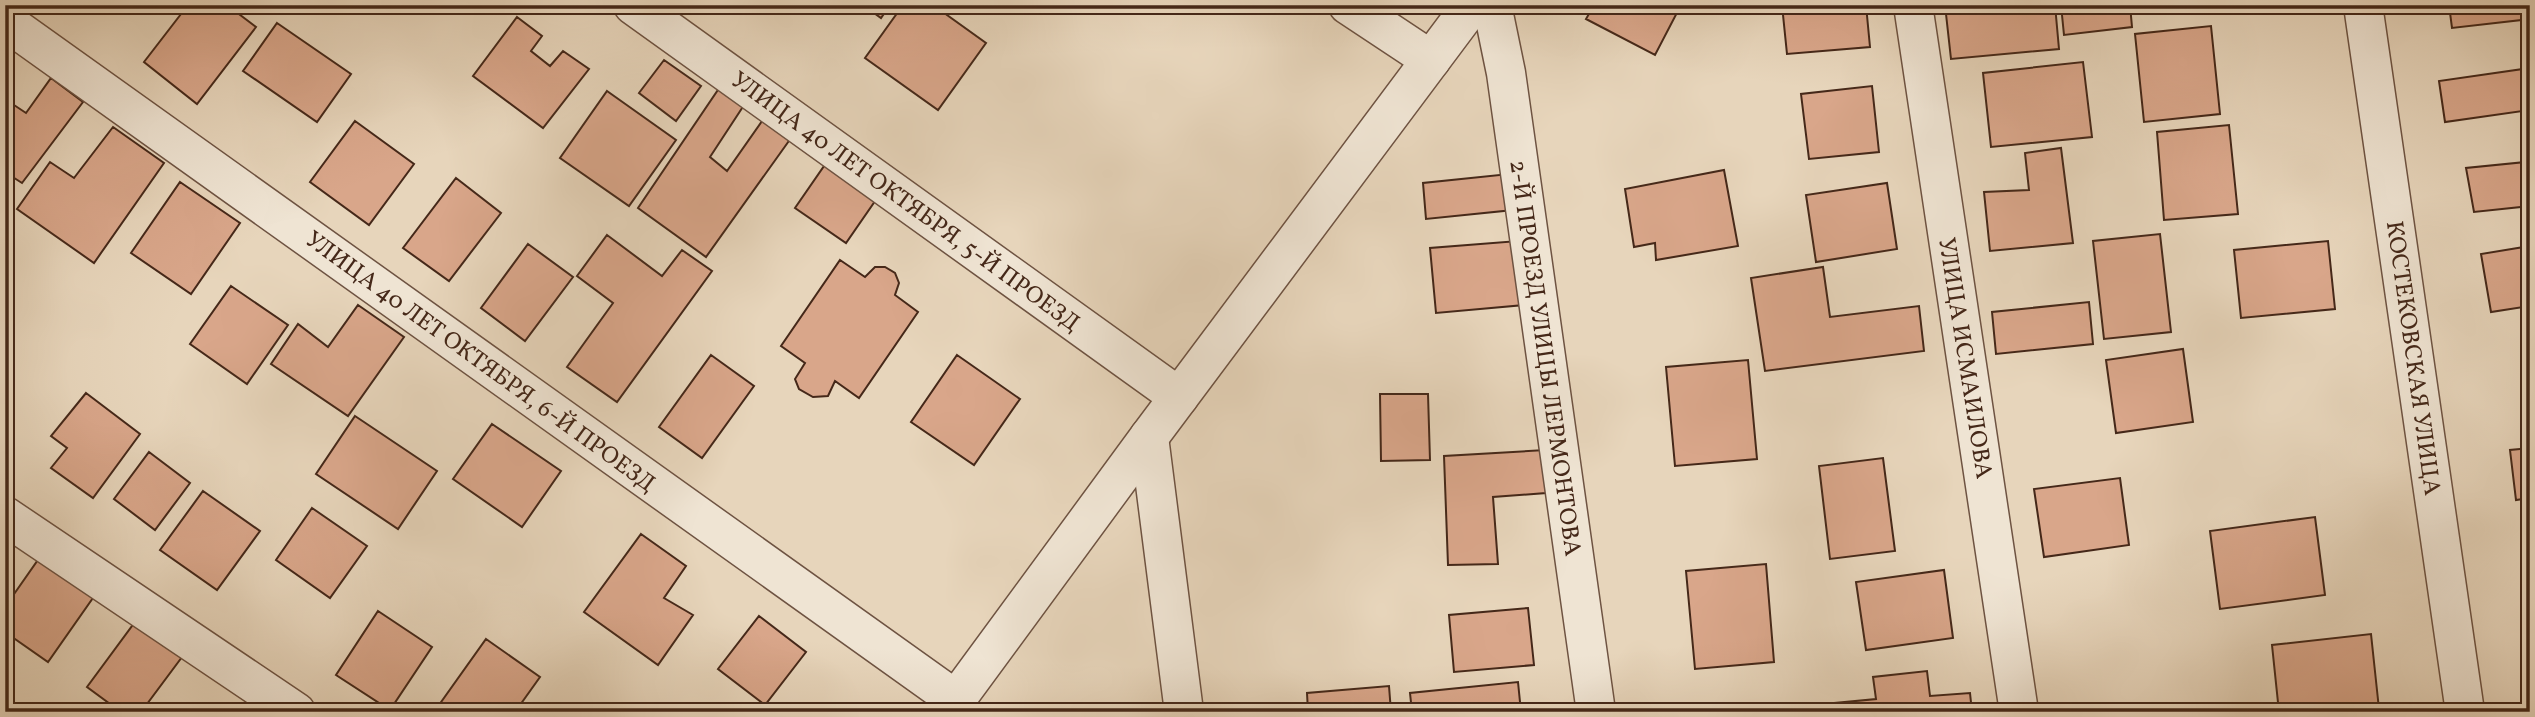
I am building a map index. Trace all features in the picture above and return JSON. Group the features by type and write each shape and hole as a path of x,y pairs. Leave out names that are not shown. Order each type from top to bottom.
{"street":[{"name":"УЛИЦА 40 ЛЕТ ОКТЯБРЯ, 5-Й ПРОЕЗД","path":"633,5 1179,397"},
{"path":"1348,5 1431,60"},
{"path":"952,706 1472,5"},
{"name":"2-Й ПРОЕЗД УЛИЦЫ ЛЕРМОНТОВА","path":"1492,5 1506,73 1596,712"},
{"name":"УЛИЦА ИСМАИЛОВА","path":"1913,5 2019,712"},
{"name":"КОСТЕКОВСКАЯ УЛИЦА","path":"2363,5 2465,712"},
{"name":"УЛИЦА 40 ЛЕТ ОКТЯБРЯ, 6-Й ПРОЕЗД","path":"5,21 952,706"},
{"path":"1149,437 1184,712"},
{"path":"5,516 296,712"}],"building":[{"path":"188,5 227,5 256,27 197,104 144,62"},
{"path":"863,5 890,5 881,18"},
{"path":"903,5 933,5 986,43 938,110 865,58"},
{"path":"1594,5 1681,5 1655,55 1586,19"},
{"path":"1782,5 1866,5 1870,47 1787,54"},
{"path":"2055,5 2059,49 1951,59 1946,14"},
{"path":"2061,5 2130,5 2132,27 2064,35"},
{"path":"2199,5 2274,5 2200,12"},
{"path":"2449,5 2530,5 2530,19 2452,28"},
{"path":"517,17 542,36 531,51 550,66 563,51 589,69 543,128 473,76"},
{"path":"277,23 351,74 317,122 243,71"},
{"path":"2211,26 2220,114 2144,122 2135,34"},
{"path":"664,60 701,86 676,121 639,93"},
{"path":"2083,62 2092,137 1991,147 1983,73"},
{"path":"2530,68 2530,110 2445,122 2439,81"},
{"path":"51,78 83,102 22,183 5,172 5,99 26,113"},
{"path":"724,81 748,99 710,157 727,171 769,111 796,131 706,257 638,208"},
{"path":"1872,86 1879,152 1809,159 1801,94"},
{"path":"607,91 676,140 629,206 560,158"},
{"path":"355,121 414,164 369,225 310,182"},
{"path":"2530,123 2530,206 2474,212 2466,168 2525,162 2522,124"},
{"path":"2229,125 2238,214 2164,220 2157,132"},
{"path":"113,127 164,163 94,263 17,209 50,162 74,178"},
{"path":"2061,148 2073,243 1990,251 1984,192 2029,190 2025,153"},
{"path":"831,156 882,191 846,243 795,208"},
{"path":"1724,170 1738,246 1656,260 1655,243 1634,247 1625,189"},
{"path":"1509,174 1513,210 1426,219 1423,183"},
{"path":"456,178 501,213 449,281 403,248"},
{"path":"180,182 240,223 191,294 131,253"},
{"path":"1887,183 1897,249 1816,262 1806,195"},
{"path":"2160,234 2171,332 2104,339 2093,241"},
{"path":"607,235 662,276 682,250 712,271 617,402 567,367 613,303 577,276"},
{"path":"1518,241 1524,305 1436,313 1430,248"},
{"path":"2328,241 2335,309 2241,318 2234,250"},
{"path":"528,244 573,277 525,341 481,308"},
{"path":"2530,246 2530,306 2491,312 2481,254"},
{"path":"840,260 865,277 875,267 885,267 895,273 899,283 895,295 918,312 859,398 835,381 828,396 813,397 799,389 795,379 805,363 781,346"},
{"path":"1823,267 1830,317 1919,306 1924,351 1765,371 1751,278"},
{"path":"231,286 288,325 247,384 190,344"},
{"path":"2089,302 2093,344 1996,354 1992,312"},
{"path":"358,305 404,337 348,416 271,364 298,324 328,347"},
{"path":"2183,349 2193,422 2116,433 2106,360"},
{"path":"711,355 754,386 702,458 659,427"},
{"path":"957,355 1020,399 974,465 911,422"},
{"path":"1748,360 1757,459 1675,466 1666,367"},
{"path":"86,393 140,434 93,498 51,468 67,448 51,436"},
{"path":"1380,394 1428,394 1430,460 1381,461"},
{"path":"355,416 437,471 398,529 316,474"},
{"path":"492,424 561,471 522,527 453,479"},
{"path":"2530,448 2530,498 2516,500 2510,450"},
{"path":"1545,450 1546,493 1493,497 1498,564 1448,565 1444,456"},
{"path":"149,452 190,483 155,530 114,499"},
{"path":"1883,458 1895,551 1830,559 1819,466"},
{"path":"2120,478 2129,545 2044,557 2034,489"},
{"path":"203,491 260,531 217,590 160,550"},
{"path":"312,508 367,546 330,598 276,560"},
{"path":"2315,517 2325,595 2220,609 2210,531"},
{"path":"641,534 686,566 664,598 693,615 658,665 584,612"},
{"path":"40,557 95,595 48,662 5,632 5,607"},
{"path":"1766,564 1774,662 1695,669 1686,571"},
{"path":"1944,570 1953,638 1866,650 1856,582"},
{"path":"1528,608 1534,665 1454,672 1449,615"},
{"path":"378,611 432,647 390,710 336,675"},
{"path":"759,616 806,652 765,705 718,669"},
{"path":"135,622 182,657 141,712 121,712 87,687"},
{"path":"2371,634 2379,709 2354,712 2279,712 2272,645"},
{"path":"486,639 540,677 515,712 434,712"},
{"path":"1927,671 1930,696 1970,693 1972,712 1836,712 1835,703 1876,699 1873,677"},
{"path":"1518,682 1521,712 1412,712 1410,693"},
{"path":"1389,686 1391,712 1308,712 1307,693"}]}
